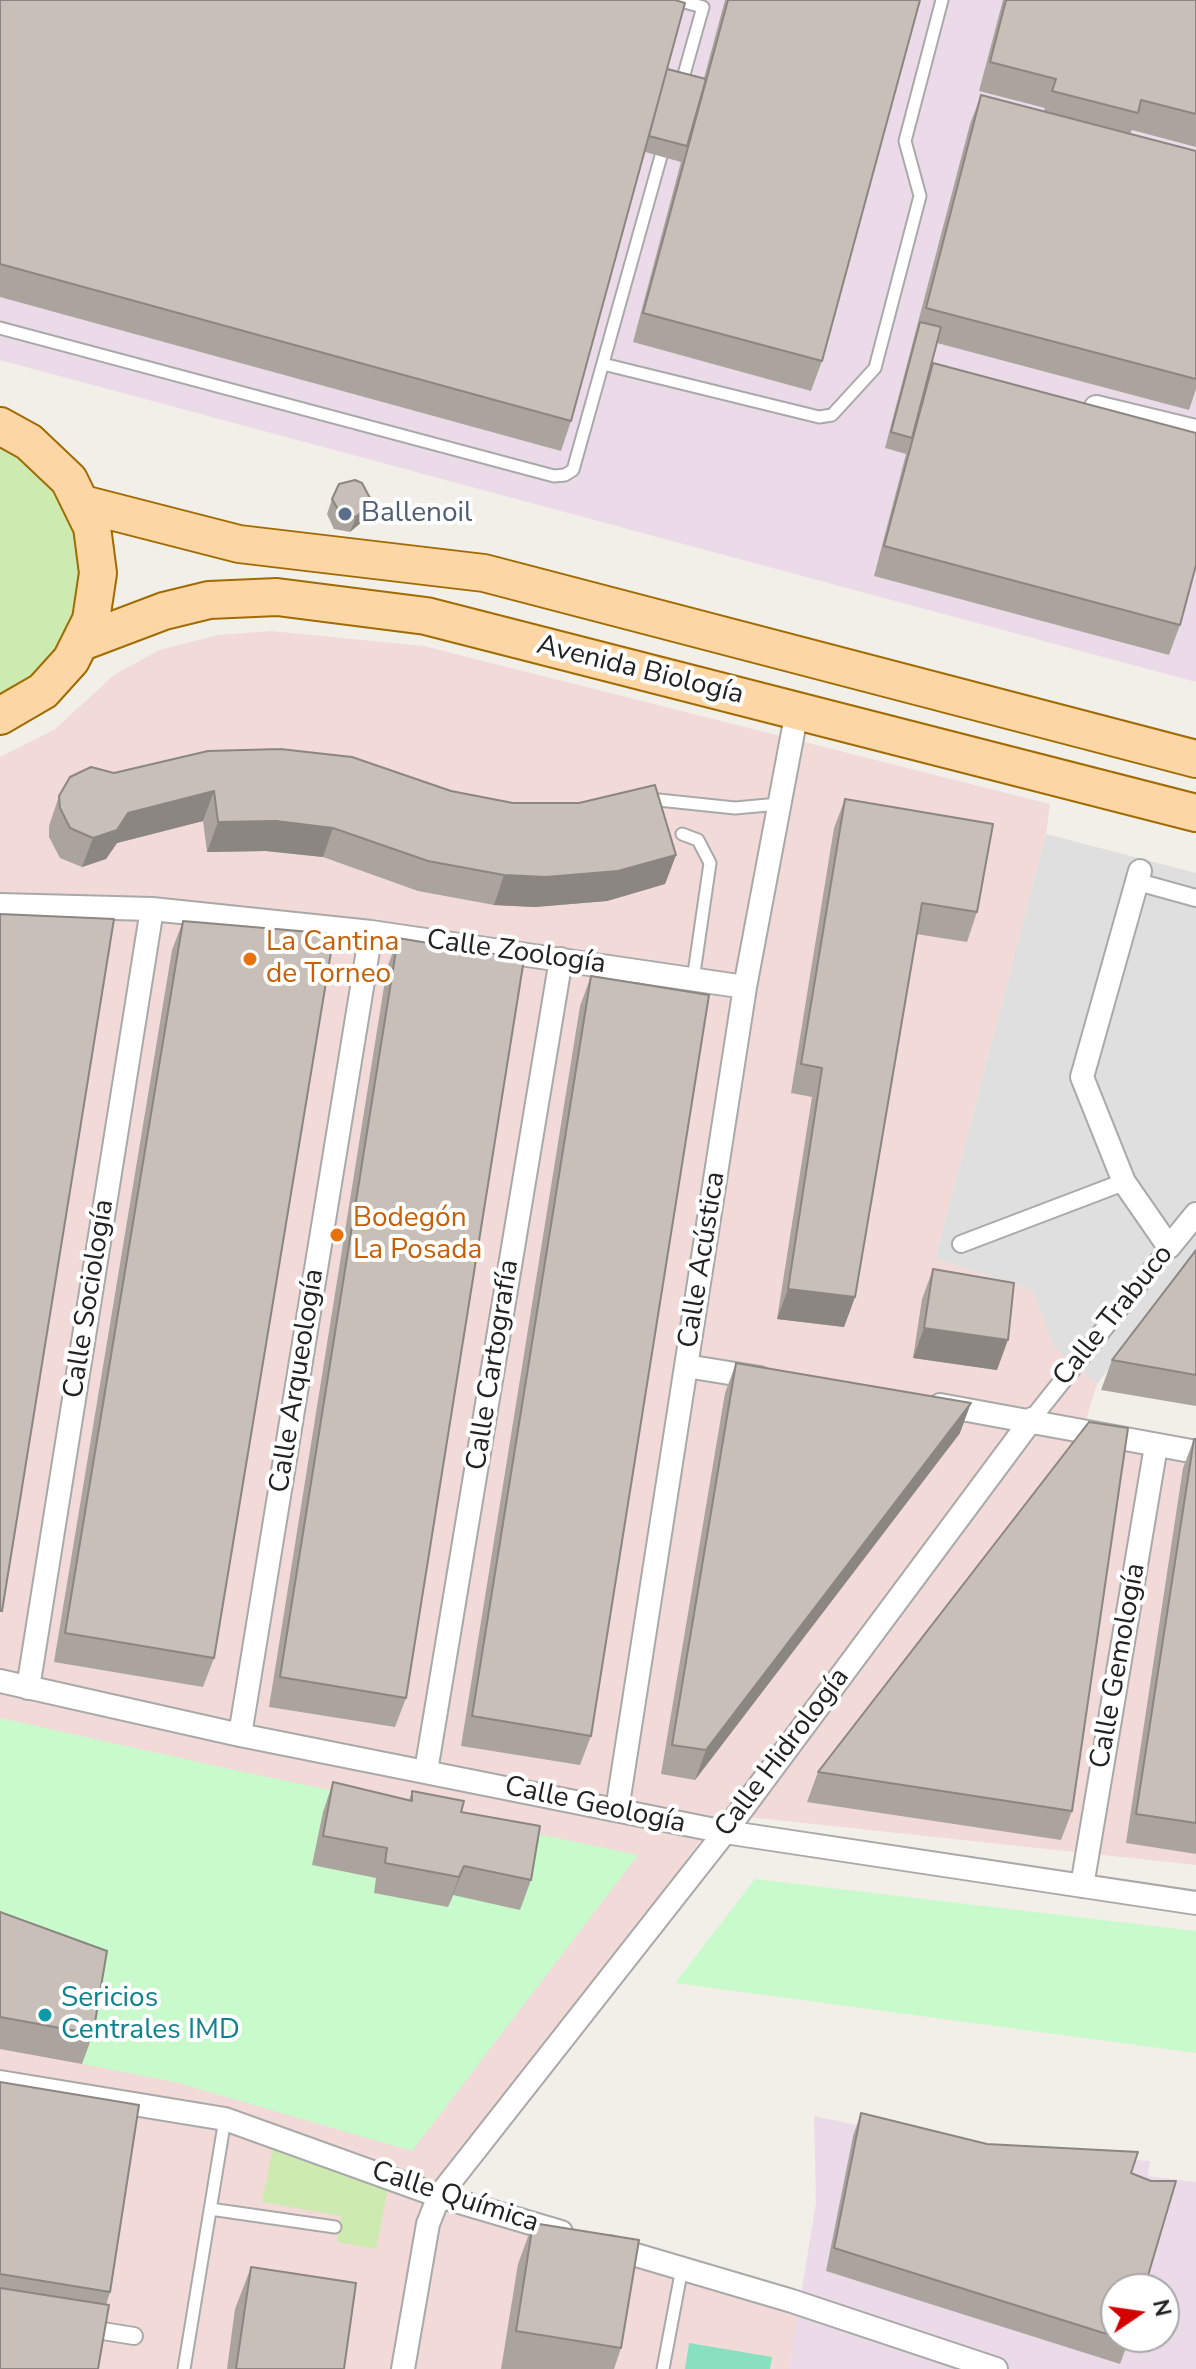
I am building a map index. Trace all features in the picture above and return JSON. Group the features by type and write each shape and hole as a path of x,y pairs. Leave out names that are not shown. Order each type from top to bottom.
{"main road":[{"path":"0,426 51,459 83,504 92,527 98,573 93,609 82,642 71,660 43,691 0,716"},
{"name":"Avenida Biología","path":"83,504 239,544 484,573 1196,759"},
{"name":"Avenida Biología","path":"82,642 164,611 209,600 277,597 426,616 1196,813"}],"street":[{"path":"1078,403 1196,431"},
{"name":"Calle Acústica","path":"617,1810 745,987 797,711"},
{"path":"1169,1247 1124,1182 1082,1077 1139,877 1196,898"},
{"name":"Calle Zoología","path":"0,905 152,909 371,932 745,987"},
{"name":"Calle Sociología","path":"28,1688 152,909"},
{"name":"Calle Arqueología","path":"240,1735 371,932"},
{"name":"Calle Cartografía","path":"426,1771 561,959"},
{"path":"961,1244 1124,1182"},
{"name":"Calle Trabuco","path":"1032,1419 1196,1214"},
{"path":"686,1366 780,1381"},
{"path":"922,1402 1032,1419 1196,1452"},
{"name":"Calle Hidrología","path":"403,2369 428,2224 439,2196 725,1832 1032,1419"},
{"name":"Calle Gemología","path":"1082,1886 1156,1446"},
{"name":"Calle Geología","path":"0,1681 240,1735 725,1832 1196,1903"},
{"name":"Calle Química","path":"0,2082 225,2119 439,2196 682,2268 996,2369"},
{"path":"59,2323 134,2336"}],"lane":[{"path":"677,0 704,4 680,89"},
{"path":"603,364 819,417 832,415 875,368 898,282 920,196 905,141 942,0"},
{"path":"0,328 554,476 573,470 661,156"},
{"path":"637,798 735,808 779,804"},
{"path":"682,834 698,840 710,863 693,980"},
{"path":"184,2369 225,2119"},
{"path":"210,2209 335,2227"},
{"path":"663,2369 682,2268"}],"shaded area":[{"path":"0,0 1196,0 1196,682 0,360"},
{"path":"271,631 424,646 1050,804 1046,834 935,1259 1032,1290 1054,1347 1097,1384 1085,1423 1196,1444 1196,1865 720,1814 439,2196 800,2304 789,2369 0,2369 0,757 54,730 114,675 159,650 218,635"},
{"path":"1046,834 1196,873 1196,1258 1097,1384 1054,1347 1032,1290 935,1259"},
{"path":"814,2116 978,2151 1150,2161 1148,2176 1196,2182 1196,2369 789,2369 816,2202"}],"green space":[{"path":"0,426 69,480 91,620 0,716"},
{"path":"0,1718 638,1855 412,2151 175,2082 82,2064 96,1981 0,1945"},
{"path":"755,1879 1196,1931 1196,2053 675,1983"},
{"path":"275,2137 390,2178 376,2249 337,2242 341,2216 262,2202"},
{"path":"689,2343 772,2357 770,2369 685,2369"}],"building":[{"path":"0,0 675,0 685,3 571,421 0,264"},
{"path":"728,0 920,0 822,361 643,313"},
{"path":"1006,0 1196,0 1196,114 1141,100 1138,113 1052,91 1056,79 990,62"},
{"path":"667,69 706,79 687,146 649,136"},
{"path":"981,95 1196,151 1196,379 926,308"},
{"path":"920,322 941,327 912,438 891,432"},
{"path":"933,363 1196,433 1196,565 1180,625 884,546"},
{"path":"355,480 362,483 370,498 368,506 356,517 340,513 332,499 339,484"},
{"path":"280,749 352,757 451,791 513,803 579,803 655,785 676,855 618,871 546,877 504,875 428,861 333,828 276,821 218,822 214,791 128,813 117,830 93,838 70,828 60,808 59,796 70,777 91,767 114,773 208,751"},
{"path":"845,799 993,824 977,912 922,903 855,1297 788,1289 822,1068 801,1064"},
{"path":"0,914 114,919 2,1611 0,1611"},
{"path":"183,921 334,934 214,1658 65,1633"},
{"path":"398,938 524,959 406,1698 280,1677"},
{"path":"591,976 709,995 591,1736 472,1716"},
{"path":"1196,1250 1196,1375 1112,1360"},
{"path":"933,1269 1014,1283 1008,1340 924,1328"},
{"path":"736,1363 971,1403 706,1750 672,1745"},
{"path":"1089,1422 1128,1428 1072,1811 818,1772"},
{"path":"1196,1439 1196,1823 1136,1814"},
{"path":"333,1782 412,1801 412,1791 464,1801 461,1812 540,1826 531,1880 464,1866 459,1877 385,1863 387,1848 323,1836"},
{"name":"Sericios Centrales IMD","path":"0,1912 107,1951 93,2034 0,2017"},
{"path":"0,2082 139,2105 110,2292 0,2274"},
{"path":"861,2113 987,2144 1138,2152 1131,2173 1151,2181 1176,2181 1149,2273 1100,2273 1100,2332 834,2248"},
{"path":"533,2223 639,2240 621,2348 516,2331"},
{"path":"251,2267 356,2283 344,2369 236,2369"},
{"path":"0,2288 109,2305 98,2369 0,2369"}],"place":[{"name":"Ballenoil","path":"345,514"},
{"name":"La Cantina de Torneo","path":"250,959"},
{"name":"Bodegón La Posada","path":"337,1235"},
{"name":"Sericios Centrales IMD","path":"45,2015"}]}
